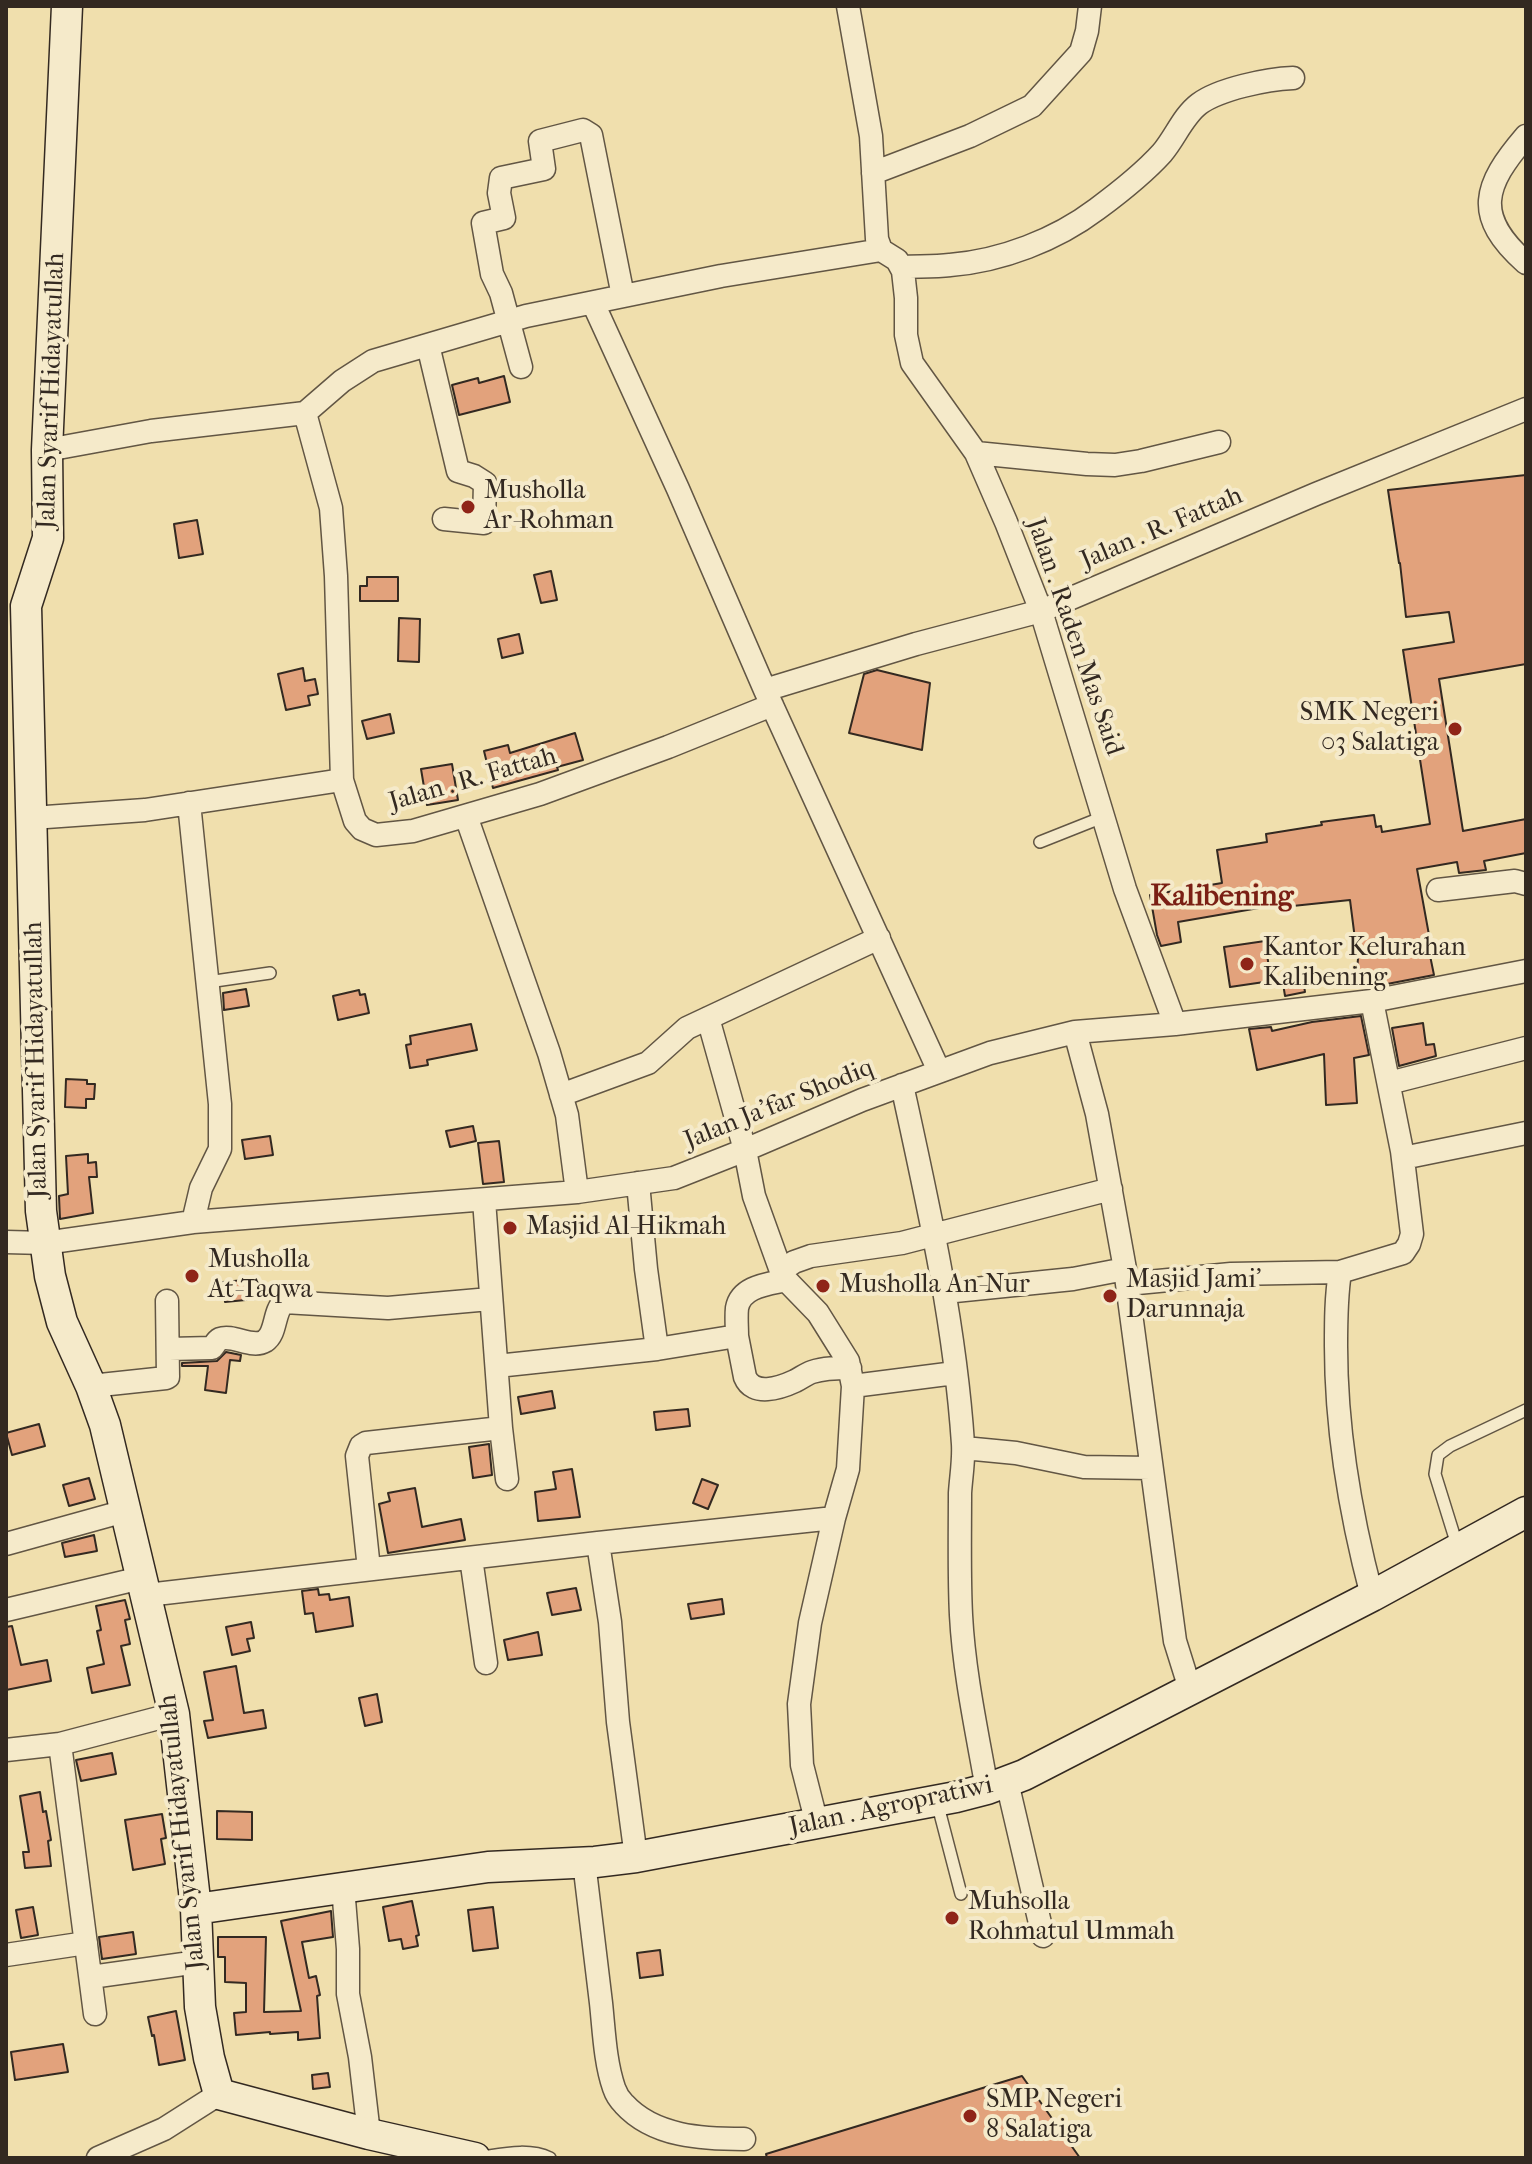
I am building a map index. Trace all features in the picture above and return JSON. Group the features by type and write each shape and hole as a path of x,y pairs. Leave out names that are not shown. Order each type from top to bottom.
{"street":[{"name":"Jalan Syarif Hidayatullah","path":"67,6 47,450 48,538 16,611 32,818 41,1211 50,1276 62,1322 105,1425 174,1714 196,1909 201,2018 219,2094"},
{"path":"848,6 871,136 877,239 881,250 897,260 901,267 985,260 1038,242 1095,211 1133,180 1162,152 1200,103 1249,84 1293,78"},
{"path":"873,173 970,136 1032,106 1081,52 1090,6"},
{"path":"521,367 501,293 492,274 483,223 504,218 499,193 501,178 544,169 540,141 583,130 591,135 623,296"},
{"path":"1526,136 1505,160 1489,201 1492,222 1500,238 1526,263"},
{"path":"47,450 151,431 305,413 342,381 373,361 508,321 721,276 881,250"},
{"name":"Jalan . Raden Mas Said","path":"901,267 905,281 906,335 912,363 976,453 1006,522 1041,611 1125,889 1175,1024"},
{"path":"593,303 939,1071"},
{"path":"428,345 458,471 485,483 484,523 444,519"},
{"name":"Jalan . R. Fattah","path":"305,413 331,508 342,780 355,821 362,829 376,835 413,831 540,794 668,747 769,697 916,644 1041,611 1301,500 1526,409"},
{"path":"976,453 1115,465 1219,442"},
{"path":"32,818 145,810 342,780"},
{"path":"189,803 220,1104 220,1149 201,1188 193,1222"},
{"path":"466,816 549,1053 567,1115 577,1192"},
{"path":"1438,890 1515,881 1526,884"},
{"path":"561,1095 648,1063 687,1028 879,938"},
{"name":"Jalan Ja'far Shodiq","path":"6,1242 45,1243 193,1222 577,1192 674,1178 939,1071 990,1053 1075,1032 1175,1024 1372,1001 1526,971"},
{"path":"945,1292 1073,1279 1340,1272 1403,1253 1412,1234 1403,1158 1372,1001"},
{"path":"708,1018 745,1150 754,1196 784,1276 818,1313 848,1361 852,1377 848,1469 810,1623 799,1704 802,1765 817,1824"},
{"path":"1075,1032 1097,1114 1111,1189 1126,1277 1175,1641 1190,1689"},
{"path":"1389,1083 1526,1048"},
{"path":"902,1085 935,1233 964,1448 960,1489 961,1618 972,1698 1043,1936"},
{"path":"1403,1158 1526,1133"},
{"path":"638,1183 657,1349"},
{"path":"955,1373 852,1377 809,1372 794,1382 764,1390 753,1388 747,1384 745,1377 737,1336 737,1307 752,1289 784,1276 794,1262 811,1256 902,1243 1111,1189"},
{"path":"484,1200 507,1479"},
{"path":"1340,1272 1336,1307 1340,1446 1357,1541 1372,1596"},
{"path":"169,1349 214,1348 217,1341 223,1339 265,1341 270,1335 279,1305 284,1302 388,1308 490,1299"},
{"path":"91,1386 166,1378 169,1373 167,1301"},
{"path":"497,1366 657,1349 737,1336"},
{"path":"369,1569 357,1456 361,1446 501,1428"},
{"path":"964,1448 1016,1453 1084,1467 1150,1468"},
{"path":"6,1544 125,1511"},
{"name":"Jalan . Agropratiwi","path":"196,1909 488,1867 636,1857 937,1801 997,1785 1024,1775 1372,1596 1526,1512"},
{"path":"6,1610 144,1587 369,1569 834,1518"},
{"path":"598,1543 610,1622 618,1722 636,1857"},
{"path":"471,1558 486,1663"},
{"path":"6,1750 60,1744 174,1714"},
{"path":"60,1744 95,2014"},
{"path":"584,1862 607,2053 618,2097 634,2114 667,2130 709,2139 744,2139"},
{"path":"343,1887 348,1994 360,2057 369,2134"},
{"path":"6,1955 86,1943"},
{"path":"91,1977 198,1962"},
{"path":"98,2158 164,2129 219,2094 369,2134 475,2158"}],"lane":[{"path":"1040,842 1103,817"},
{"path":"208,982 270,973"},
{"path":"1459,1549 1435,1474 1438,1455 1450,1446 1526,1410"},
{"path":"937,1801 961,1894"},
{"path":"475,2158 527,2152 550,2158"}],"building":[{"path":"504,376 510,402 459,415 452,385 478,378 479,383"},
{"path":"1526,475 1526,664 1439,679 1463,831 1526,819 1526,853 1484,861 1486,870 1459,873 1457,862 1417,869 1434,975 1387,984 1356,982 1359,947 1356,947 1350,900 1283,907 1282,904 1178,922 1181,942 1161,946 1150,895 1222,883 1217,850 1267,842 1266,834 1374,815 1376,827 1381,826 1382,832 1430,824 1403,650 1454,642 1449,612 1406,617 1388,490"},
{"path":"197,520 203,554 179,558 174,524"},
{"path":"551,571 557,600 541,603 534,575"},
{"path":"367,577 398,577 398,601 360,601 360,586 367,586"},
{"path":"399,618 420,619 419,662 398,661"},
{"path":"519,634 523,653 502,658 498,639"},
{"path":"303,668 305,681 315,679 318,694 308,696 310,705 286,710 278,674"},
{"path":"877,670 930,683 922,750 849,733 864,674"},
{"path":"390,714 394,733 367,739 362,721"},
{"path":"575,733 583,760 493,788 484,751 508,745 510,753"},
{"path":"452,764 458,800 427,805 421,769"},
{"name":"Kantor Kelurahan Kalibening","path":"1265,941 1271,981 1230,987 1224,947"},
{"path":"1302,973 1305,992 1285,996 1282,977"},
{"path":"246,989 249,1006 224,1010 223,993"},
{"path":"359,990 360,995 365,994 369,1013 338,1020 333,996"},
{"path":"1361,1016 1369,1055 1354,1058 1357,1103 1326,1105 1324,1054 1257,1070 1249,1029 1271,1027 1272,1031"},
{"path":"1423,1023 1426,1045 1434,1044 1436,1056 1399,1066 1392,1028"},
{"path":"471,1024 477,1050 427,1060 428,1065 410,1068 406,1045 411,1044 410,1036"},
{"path":"66,1079 87,1080 87,1084 95,1084 94,1099 86,1099 86,1108 65,1107"},
{"path":"473,1126 476,1141 450,1147 446,1131"},
{"path":"270,1136 273,1155 245,1159 242,1140"},
{"path":"499,1141 504,1182 483,1184 478,1143"},
{"path":"88,1154 88,1163 96,1162 97,1177 89,1177 93,1213 60,1219 59,1196 68,1194 66,1156"},
{"path":"255,1279 256,1299 225,1302 223,1282"},
{"path":"226,1352 241,1355 240,1361 230,1360 226,1393 205,1390 208,1366 182,1366 182,1363 217,1361"},
{"path":"552,1391 555,1408 521,1414 518,1397"},
{"path":"688,1409 690,1426 656,1430 654,1412"},
{"path":"39,1424 45,1446 12,1455 6,1433"},
{"path":"489,1444 492,1475 473,1478 469,1447"},
{"path":"572,1469 580,1517 538,1521 535,1492 556,1489 553,1472"},
{"path":"89,1478 95,1499 69,1506 63,1485"},
{"path":"702,1479 718,1485 708,1509 693,1503"},
{"path":"415,1488 422,1527 461,1519 465,1540 388,1553 379,1504 390,1501 388,1493"},
{"path":"94,1535 97,1551 65,1557 62,1543"},
{"path":"576,1588 581,1610 552,1615 547,1593"},
{"path":"318,1589 319,1595 329,1594 330,1600 349,1597 353,1626 316,1632 313,1613 305,1614 302,1591"},
{"path":"722,1599 724,1614 691,1619 688,1604"},
{"path":"125,1600 130,1619 125,1620 130,1644 121,1646 130,1685 92,1693 87,1668 104,1664 97,1631 101,1630 96,1606"},
{"path":"251,1622 254,1638 247,1639 250,1651 232,1655 226,1627"},
{"path":"12,1626 21,1665 47,1660 51,1681 6,1690 6,1627"},
{"path":"538,1632 542,1655 508,1660 504,1640"},
{"path":"236,1666 244,1713 263,1710 266,1728 208,1738 204,1721 213,1720 204,1672"},
{"path":"377,1694 382,1722 365,1726 359,1698"},
{"path":"112,1753 116,1774 81,1781 76,1760"},
{"path":"40,1792 51,1840 48,1841 51,1866 25,1868 23,1852 29,1852 20,1796"},
{"path":"217,1811 252,1812 252,1840 217,1839"},
{"path":"162,1814 166,1838 161,1839 165,1864 133,1870 125,1820"},
{"path":"412,1901 419,1935 416,1936 418,1946 403,1949 401,1939 389,1941 383,1907"},
{"path":"33,1907 38,1935 21,1938 16,1910"},
{"path":"493,1907 498,1948 473,1951 468,1910"},
{"path":"331,1911 333,1937 302,1942 309,1978 316,1976 320,1995 317,1996 320,2038 298,2040 298,2032 236,2035 234,2013 246,2012 246,1983 225,1982 225,1957 218,1957 218,1937 266,1937 264,2012 301,2011 281,1921"},
{"path":"133,1932 136,1954 102,1959 99,1937"},
{"path":"660,1950 663,1975 640,1978 637,1953"},
{"path":"176,2011 185,2060 159,2065 148,2017"},
{"path":"63,2044 68,2072 15,2080 11,2052"},
{"path":"328,2073 330,2087 313,2089 312,2075"},
{"name":"SMP Negeri 8 Salatiga","path":"1022,2076 1080,2158 767,2158 766,2154"}],"place":[{"name":"Musholla Ar-Rohman","path":"468,507"},
{"name":"SMK Negeri 03 Salatiga","path":"1455,729"},
{"name":"Kantor Kelurahan Kalibening","path":"1247,964"},
{"name":"Masjid Al-Hikmah","path":"510,1228"},
{"name":"Musholla At-Taqwa","path":"192,1276"},
{"name":"Musholla An-Nur","path":"823,1286"},
{"name":"Masjid Jami' Darunnaja","path":"1110,1296"},
{"name":"Muhsolla Rohmatul Ummah","path":"952,1918"},
{"name":"SMP Negeri 8 Salatiga","path":"970,2116"}],"district":[{"name":"Kalibening","path":"1222,898"}]}
